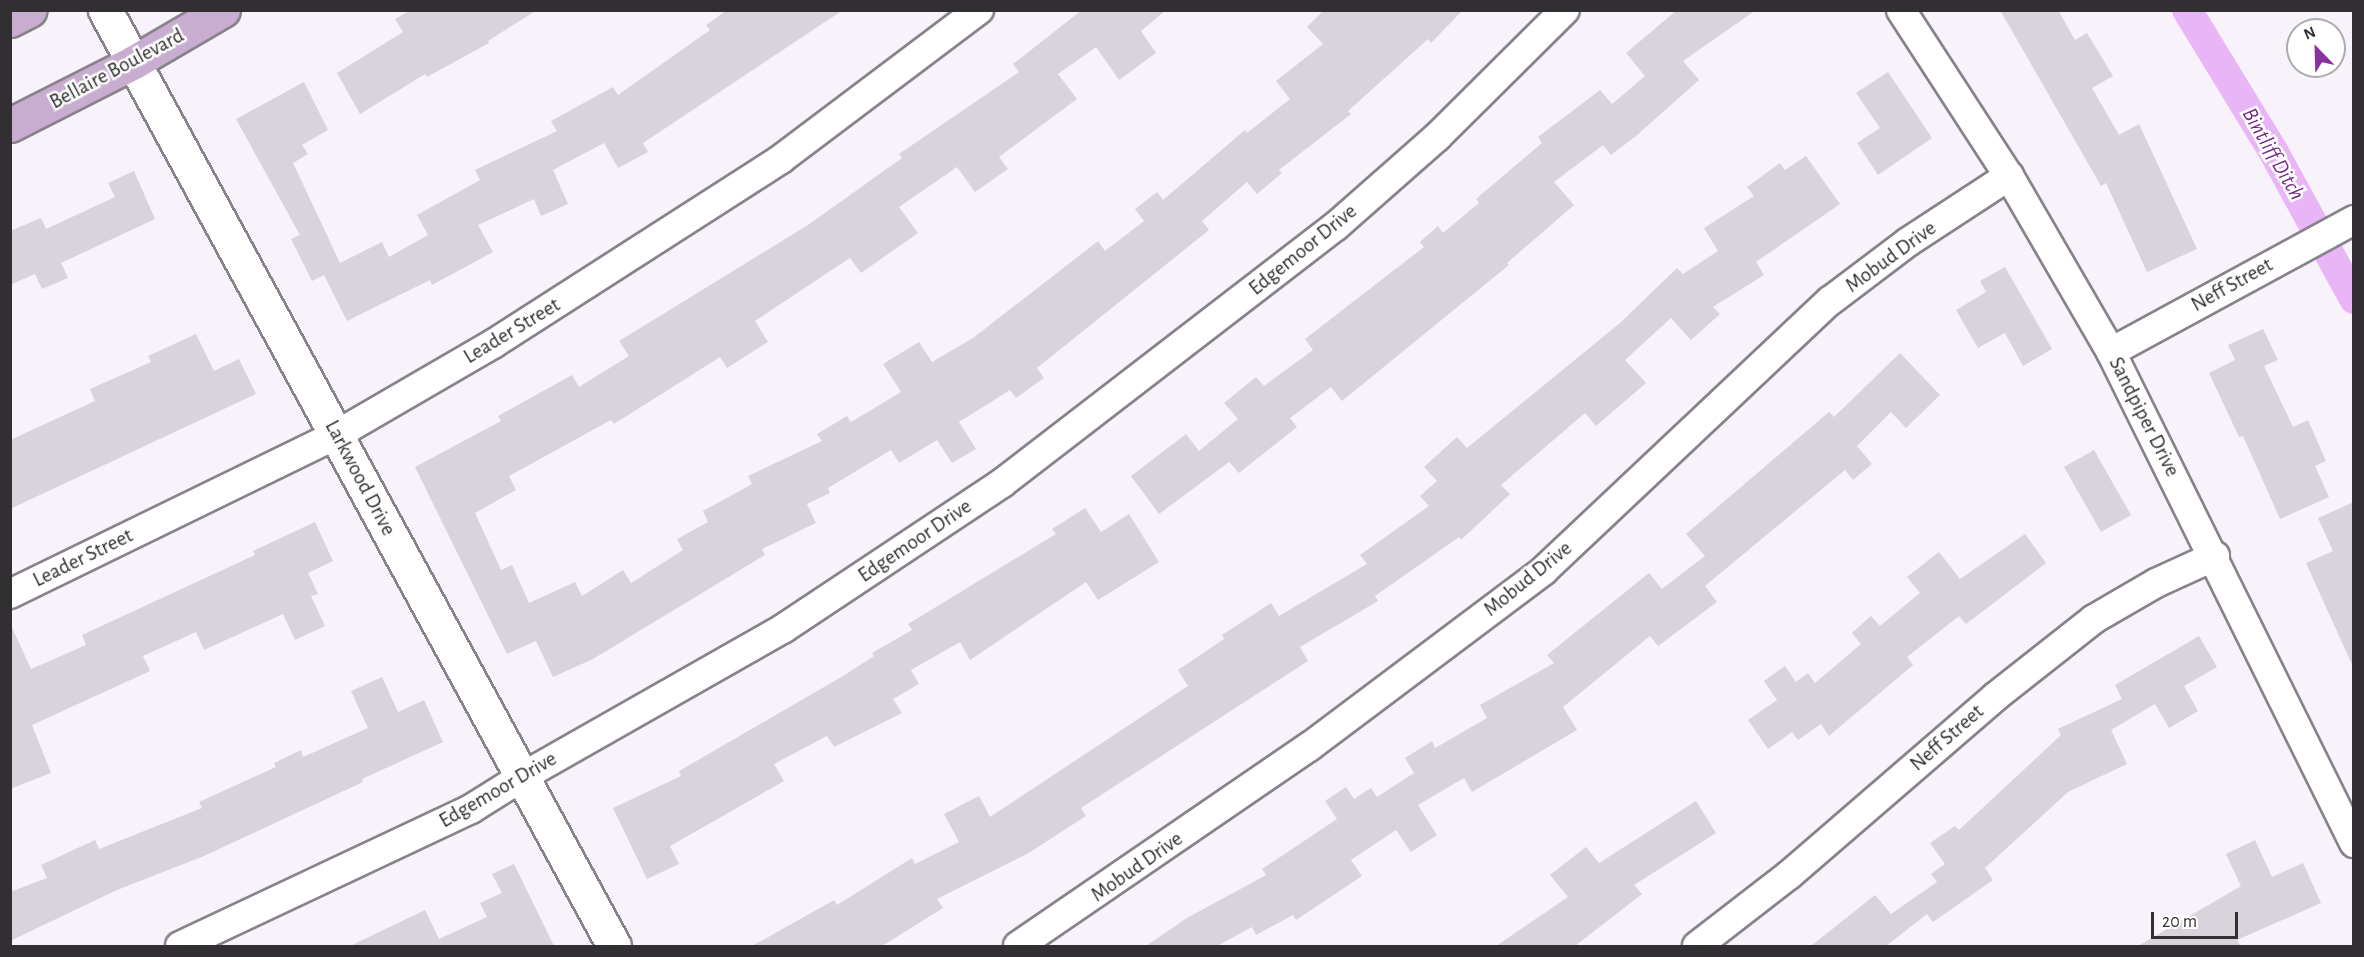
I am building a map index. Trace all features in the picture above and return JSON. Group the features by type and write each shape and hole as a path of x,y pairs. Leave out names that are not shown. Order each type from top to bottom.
{"main road":[{"path":"10,20 30,10"},
{"name":"Bellaire Boulevard","path":"10,125 134,62 223,10"}],"street":[{"name":"Larkwood Drive","path":"105,10 614,946"},
{"name":"Leader Street","path":"10,594 336,435 494,344 781,159 979,10"},
{"name":"Edgemoor Drive","path":"180,946 471,810 522,777 784,628 1002,483 1336,226 1437,137 1565,10"},
{"name":"Sandpiper Drive","path":"1901,10 2009,176 2111,352 2215,556 2354,843"},
{"name":"Mobud Drive","path":"1018,946 1309,747 1543,571 1830,301 1908,242 2009,176"},
{"name":"Neff Street","path":"2111,352 2349,223"},
{"name":"Neff Street","path":"1697,946 1789,875 1995,697 2094,619 2156,583 2215,556"}],"building":[{"path":"411,10 537,10 488,41 489,43 427,77 425,74 360,114 337,73 403,32 395,19"},
{"path":"727,10 843,10 643,143 648,152 618,168 604,143 553,170 568,204 541,216 534,199 478,225 493,252 432,285 430,280 347,321 324,275 312,281 291,239 300,235 236,119 304,82 328,130 302,145 308,154 293,163 340,263 382,242 389,257 428,235 417,215 480,180 475,170 557,131 551,121 613,87 618,95 710,30 706,25"},
{"path":"1082,10 1166,10 1141,31 1156,53 1119,80 1096,47 1058,74 1077,99 999,157 1008,169 975,192 957,167 899,207 918,233 861,273 850,258 755,321 768,342 727,368 720,357 614,424 611,420 509,476 516,490 475,513 501,570 512,565 529,603 575,582 582,596 623,570 631,583 683,550 677,539 708,522 703,511 752,484 748,476 822,441 817,434 847,416 851,422 901,392 883,364 919,342 932,362 973,338 1098,241 1105,251 1144,221 1135,209 1157,192 1163,200 1245,130 1247,133 1290,99 1276,81 1323,44 1307,27 1324,10 1463,10 1431,43 1428,39 1348,111 1351,114 1279,170 1282,173 1257,194 1247,182 1202,221 1209,230 1037,368 1044,378 1016,398 1010,390 959,422 976,449 952,463 937,440 899,463 891,450 828,488 830,493 807,504 816,523 762,549 765,555 593,659 553,677 536,641 507,654 415,467 501,421 498,416 572,375 579,387 629,356 619,341 808,225 902,158 899,154 1019,72 1013,64"},
{"path":"1677,10 1756,10 1683,61 1699,80 1636,136 1611,155 1603,145 1554,182 1574,205 1507,263 1509,265 1342,401 1331,387 1290,418 1297,427 1239,473 1229,462 1159,514 1131,476 1186,434 1199,451 1238,419 1224,403 1256,377 1264,386 1313,350 1305,339 1424,247 1420,242 1438,226 1443,233 1479,203 1476,199 1542,143 1538,137 1600,90 1612,104 1645,76 1626,53"},
{"path":"2000,10 2058,10 2075,40 2087,33 2113,76 2092,88 2119,135 2139,124 2197,249 2147,272 2106,183 2101,186"},
{"path":"1888,72 1932,138 1878,175 1857,143 1880,128 1856,93"},
{"path":"1806,156 1840,204 1756,262 1764,275 1713,307 1720,314 1691,340 1671,318 1625,360 1646,383 1596,426 1585,413 1501,485 1510,494 1461,540 1459,537 1375,596 1378,601 1300,647 1308,661 1081,808 1086,816 1027,854 937,899 943,908 882,946 752,946 834,900 837,905 912,858 915,864 959,842 944,814 979,796 990,817 1188,686 1178,670 1224,639 1222,635 1271,603 1279,616 1367,564 1360,555 1429,506 1420,496 1437,481 1424,467 1457,437 1467,448 1620,323 1677,268 1683,274 1718,251 1704,228 1754,196 1747,187 1780,163 1785,170"},
{"path":"134,171 155,219 61,263 68,278 42,289 35,274 10,285 10,231 41,218 46,229 115,197 108,183"},
{"path":"2005,267 2052,349 2023,366 2005,333 1978,348 1956,310 1986,292 1980,281"},
{"path":"2263,329 2278,360 2264,366 2293,427 2308,420 2326,461 2315,466 2329,497 2280,519 2243,436 2239,437 2209,373 2235,360 2228,345"},
{"path":"196,334 214,371 239,359 256,394 10,509 10,440 95,401 90,389 151,362 148,356"},
{"path":"1900,353 1940,395 1906,428 1891,412 1857,446 1872,464 1853,480 1845,470 1705,586 1717,602 1658,646 1650,636 1563,707 1577,730 1472,792 1464,778 1418,805 1437,835 1411,852 1396,830 1351,860 1362,876 1296,920 1293,915 1256,935 1252,927 1217,946 1146,946 1187,918 1266,875 1262,869 1337,819 1325,801 1346,787 1354,799 1371,788 1377,797 1414,773 1405,758 1432,741 1435,748 1487,718 1480,705 1554,663 1547,655 1649,573 1662,589 1705,556 1686,534 1829,412 1834,417"},
{"path":"2094,450 2131,515 2101,532 2064,467"},
{"path":"2354,502 2354,669 2306,563 2333,551 2318,518"},
{"path":"1085,508 1101,532 1129,514 1159,562 1098,600 1086,582 970,660 960,642 911,670 919,684 893,699 902,713 834,747 827,736 774,764 784,781 670,846 679,864 647,879 613,808 681,776 679,771 843,676 874,656 872,653 912,630 908,624 1056,534 1052,529"},
{"path":"315,522 333,561 308,573 318,594 311,596 325,626 295,640 283,614 204,650 196,632 143,656 150,671 32,725 51,773 10,789 10,623 31,669 86,645 82,635 255,555 253,551"},
{"path":"2025,534 2046,563 1966,624 1959,616 1907,657 1913,665 1829,736 1821,724 1798,740 1792,732 1768,749 1748,720 1777,700 1764,681 1785,666 1796,682 1808,673 1815,683 1861,644 1852,633 1871,616 1880,626 1920,593 1907,577 1939,552 1960,579"},
{"path":"2199,636 2217,667 2184,686 2198,711 2169,728 2155,704 2111,730 2127,764 2068,792 1985,868 1993,880 1933,922 1927,914 1886,946 1811,946 1875,895 1891,914 1937,882 1931,874 1945,864 1930,843 1955,826 1959,830 2061,735 2058,729 2122,699 2115,685"},
{"path":"382,677 398,712 424,700 443,742 204,856 117,890 10,941 10,892 47,878 41,865 95,840 99,849 202,808 199,802 276,767 274,763 301,750 303,757 368,728 351,691"},
{"path":"1696,801 1716,833 1634,885 1642,894 1575,946 1496,946 1568,897 1550,875 1586,847 1599,863"},
{"path":"2255,840 2272,877 2303,863 2321,903 2237,940 2241,946 2138,946 2241,886 2226,854"},
{"path":"514,864 554,946 350,946 425,910 439,939 487,917 480,903 502,893 492,874"}],"waterway":[{"name":"Bintliff Ditch","path":"2187,10 2272,149 2354,299"}]}
